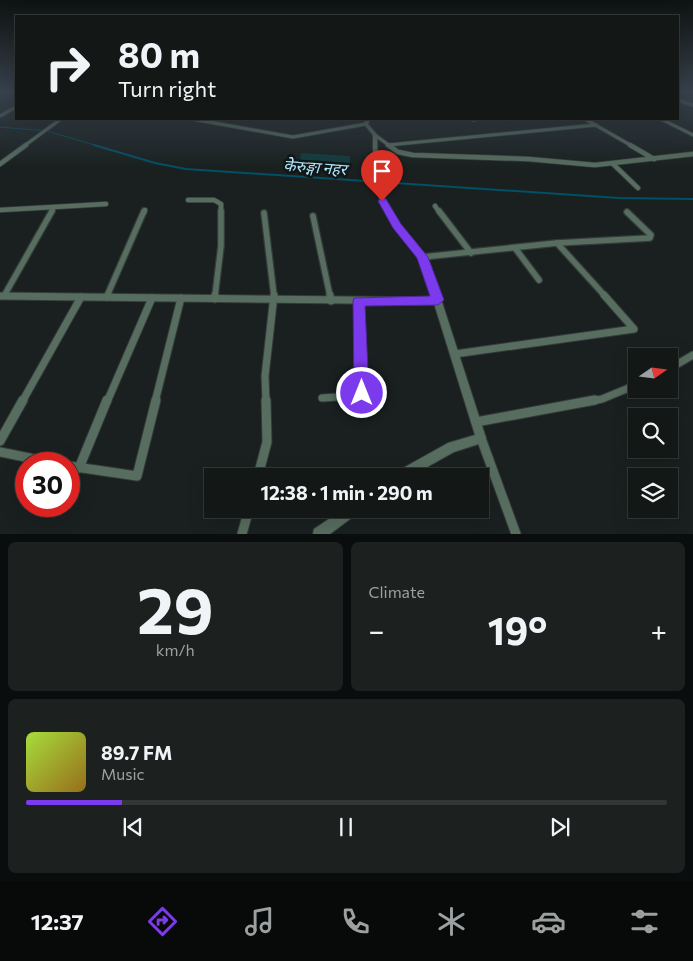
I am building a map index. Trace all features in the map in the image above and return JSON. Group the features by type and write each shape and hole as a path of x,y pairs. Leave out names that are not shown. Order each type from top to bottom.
{"street":[{"path":"0,164 60,120"},
{"path":"198,120 293,137 366,122 375,135 388,145 398,152 413,155 528,159 585,165 613,164 693,154"},
{"path":"587,120 654,159"},
{"path":"663,120 693,135"},
{"path":"388,145 596,125"},
{"path":"375,135 376,179 389,214 422,257 438,300 481,438 516,534"},
{"path":"613,164 638,188"},
{"path":"188,200 214,200 221,204 221,246 215,299"},
{"path":"0,210 106,204"},
{"path":"435,206 471,253"},
{"path":"54,207 2,296 331,301 438,300"},
{"path":"107,297 145,210"},
{"path":"422,257 557,244 650,238 651,235 627,212"},
{"path":"260,468 267,442 265,376 273,299 273,277 264,213"},
{"path":"313,216 331,301"},
{"path":"455,354 634,329 557,244"},
{"path":"515,248 539,280"},
{"path":"0,441 81,297"},
{"path":"80,463 140,321 152,298"},
{"path":"80,468 137,476 181,298"},
{"path":"322,398 353,396 362,393 359,301"},
{"path":"678,364 693,355"},
{"path":"476,422 602,399 628,388"},
{"path":"414,468 452,447 481,438"},
{"path":"0,452 15,455"},
{"path":"242,534 246,518"},
{"path":"319,534 341,518"}],"building":[{"path":"301,153 350,156 350,166 344,166 344,169 294,168 296,159 300,159"}],"waterway":[{"name":"केेरुङ्गा नहर","path":"0,127 47,131 98,146"},
{"name":"केेरुङ्गा नहर","path":"94,145 155,163 186,169 619,198 693,199"}],"route":[{"path":"362,393 359,301 438,300 422,257 397,226 382,201"}]}
